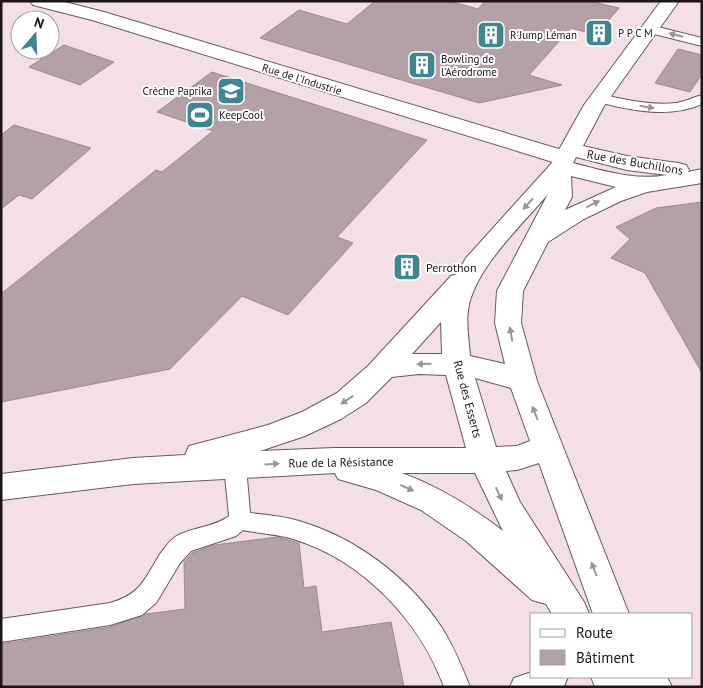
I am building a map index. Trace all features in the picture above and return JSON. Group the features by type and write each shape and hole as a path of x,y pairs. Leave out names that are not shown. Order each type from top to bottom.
{"street":[{"name":"Rue de l'Industrie","path":"39,1 107,19 564,158"},
{"name":"Rue des Esserts","path":"570,613 507,510 485,460 457,365 454,324 455,309 474,264 564,158 599,98 670,1"},
{"name":"Rue des Buchillons","path":"564,158 702,174"},
{"name":"Rue des Buchillons","path":"564,158 623,183 650,184 702,174"},
{"path":"564,158 560,197 510,291 508,322 523,381 611,613"},
{"path":"537,240 589,206 626,191 650,184"},
{"name":"Rue de la Résistance","path":"133,471 240,446 311,420 346,401 366,386 384,368 450,295 474,264"},
{"path":"384,368 426,363 457,365 501,374 523,381"},
{"name":"Rue de la Résistance","path":"1,487 133,471 309,461 485,460 524,457 547,446"},
{"path":"309,461 383,479 408,488 445,507 491,541 570,613"}],"lane":[{"path":"650,29 702,42"},
{"path":"599,98 655,108 685,107 702,99"},
{"path":"235,466 240,520"},
{"path":"1,631 110,614 134,607 148,595 172,556 183,544 228,529 240,520 299,531 335,546 362,562 409,605 427,627 442,649 453,672 457,687"},
{"path":"523,687 552,678"}],"building":[{"path":"375,1 449,1 478,9 485,1 589,1 619,8 596,35 571,28 529,75 562,85 479,103 260,38 299,10 347,24"},
{"path":"64,45 114,62 80,85 29,67 40,60 60,60 60,48"},
{"path":"678,49 702,55 702,74 690,92 655,83"},
{"path":"212,72 427,140 337,237 353,243 288,315 242,296 170,369 1,402 1,294 156,170 162,172 213,131 157,112"},
{"path":"14,125 91,148 32,199 19,195 1,209 1,135"},
{"path":"702,202 702,373 645,273 611,258 630,239 616,227 656,208"},
{"path":"277,537 299,543 304,588 316,586 322,632 391,622 404,687 1,687 1,644 110,627 146,614 185,609 184,562 192,553 214,545"}],"place":[{"name":"P P C M","path":"599,33"},
{"name":"R'Jump Léman","path":"491,35"},
{"name":"Bowling de l'Aérodrome","path":"422,65"},
{"name":"Crèche Paprika","path":"231,91"},
{"name":"KeepCool","path":"200,115"},
{"name":"Perrothon","path":"407,267"}]}
